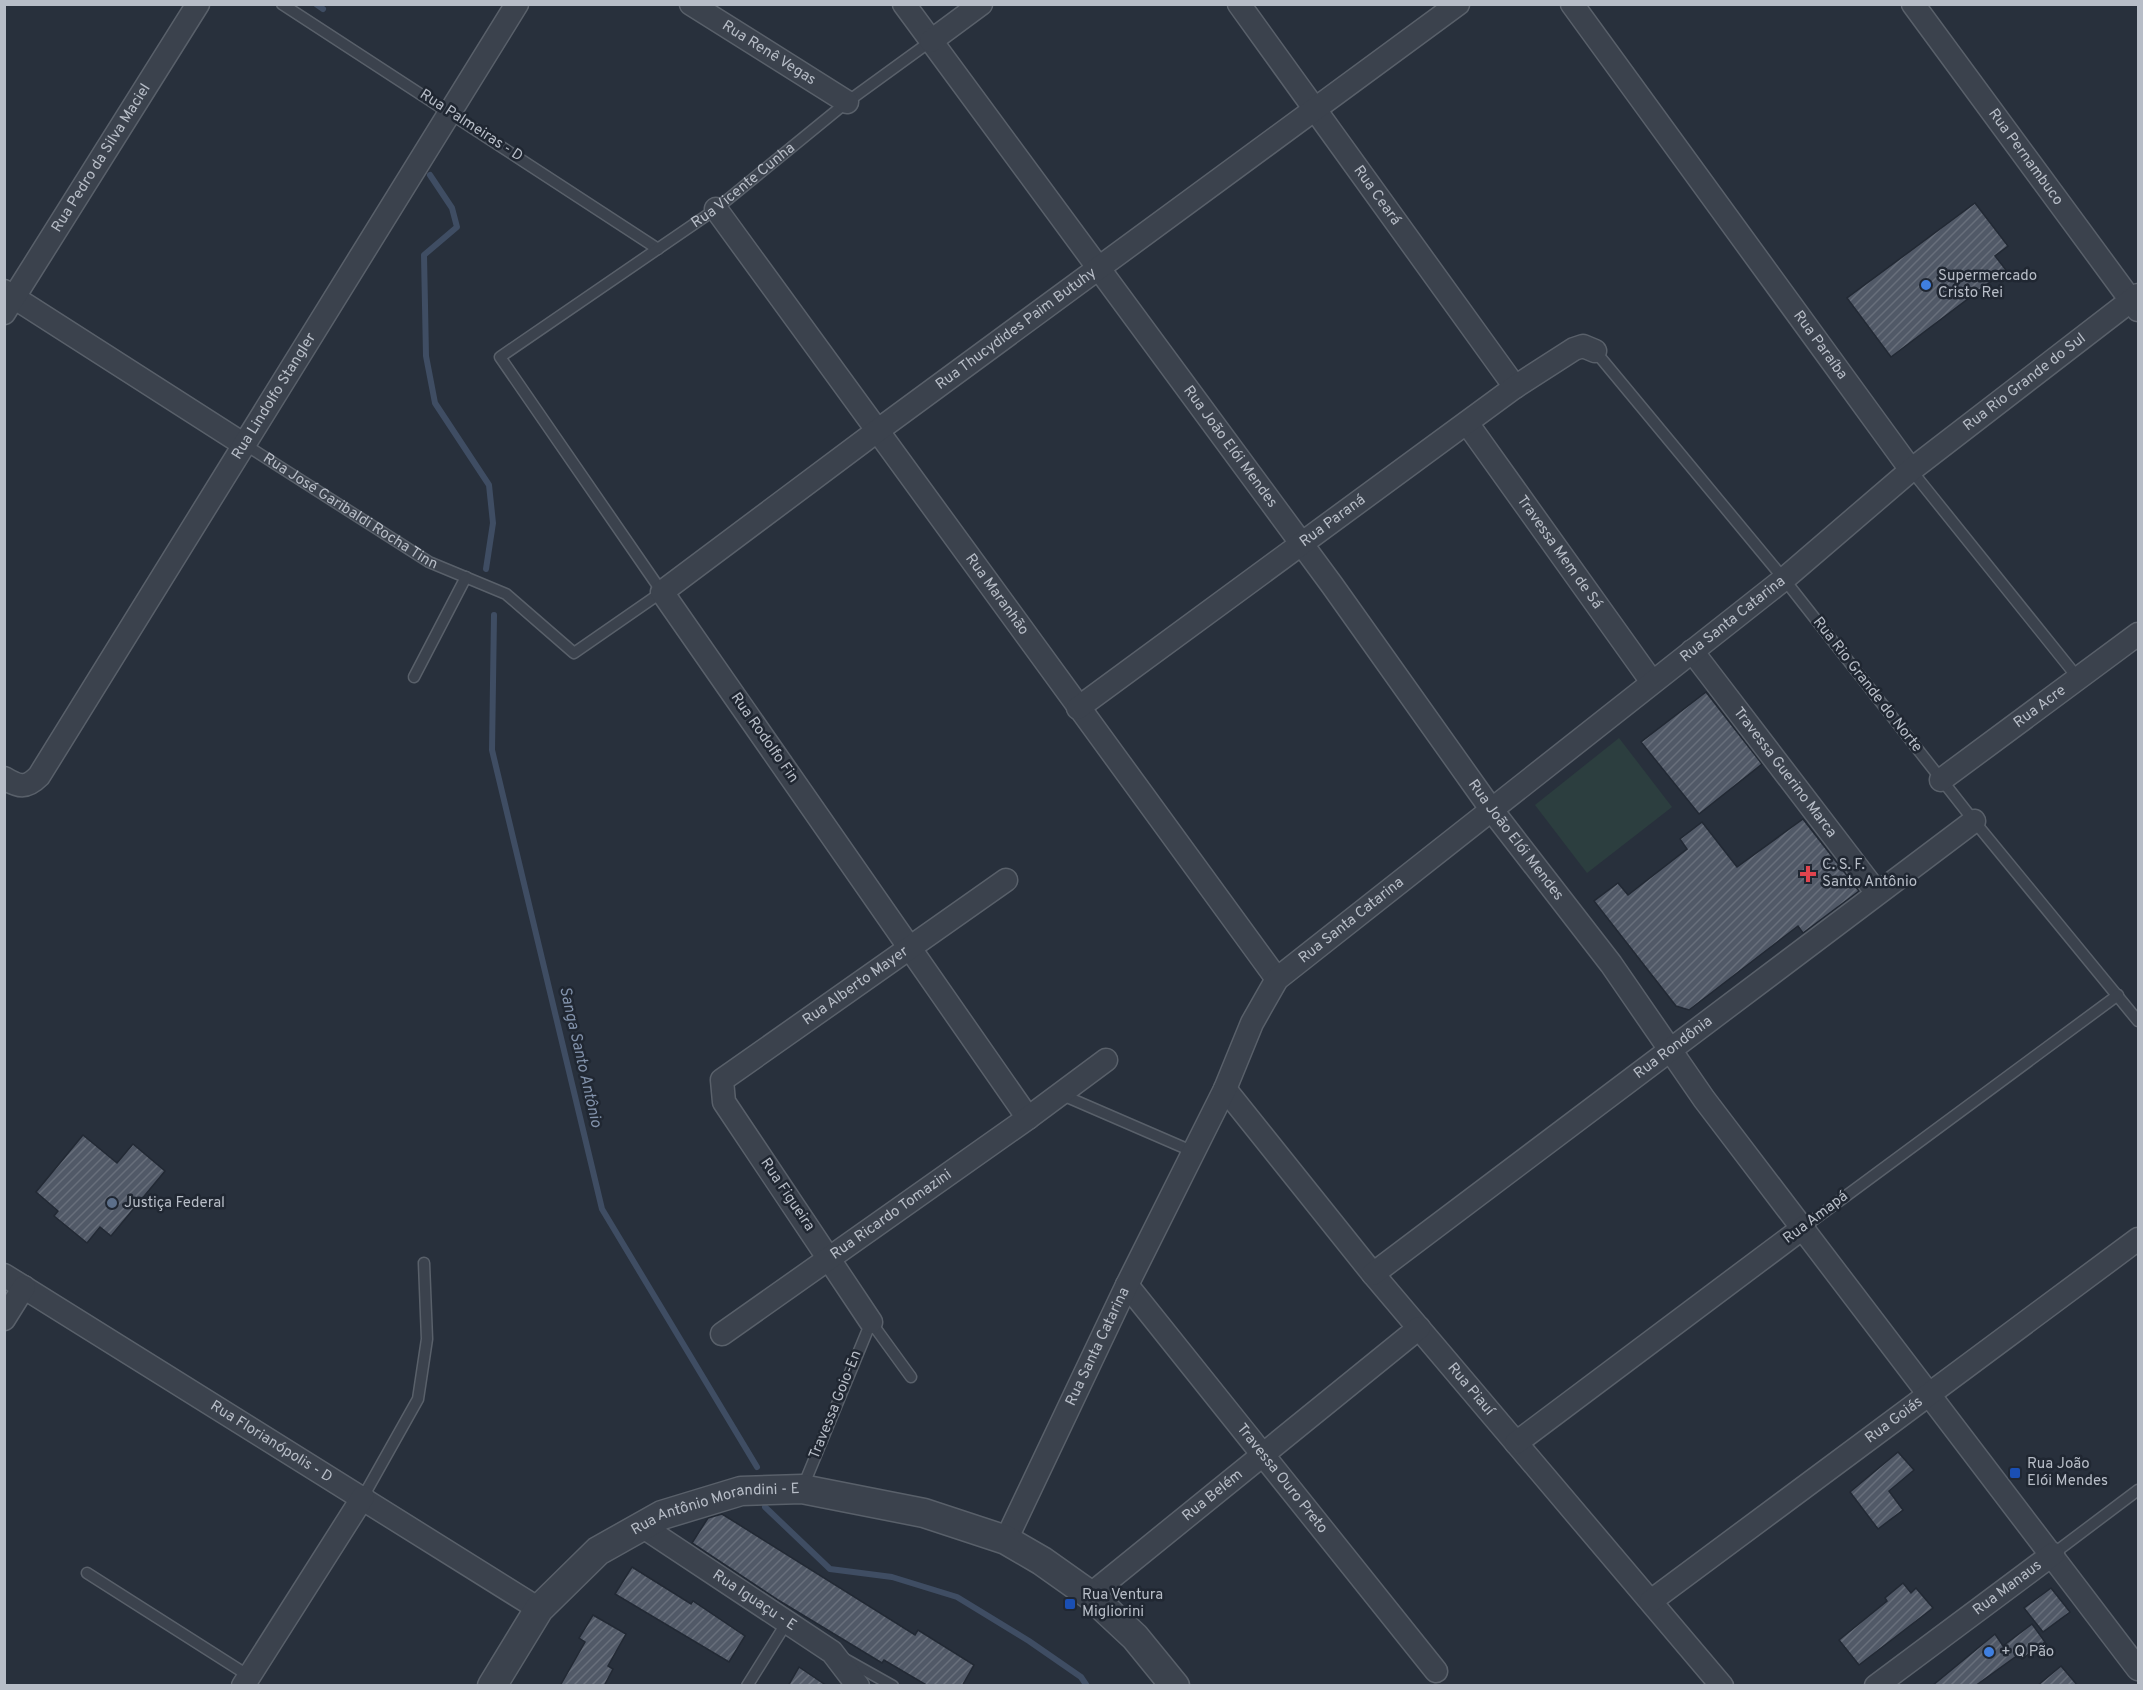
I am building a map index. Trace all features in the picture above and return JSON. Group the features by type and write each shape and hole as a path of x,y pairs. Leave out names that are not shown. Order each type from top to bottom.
{"street":[{"name":"Rua Pedro da Silva Maciel","path":"8,301 198,4"},
{"name":"Rua Lindolfo Stangler","path":"4,778 18,787 29,786 39,776 449,111 518,4"},
{"name":"Rua Renê Vegas","path":"691,4 847,102"},
{"name":"Rua João Elói Mendes","path":"904,4 1302,544 1491,808 1611,964 1704,1099 1804,1227 1929,1396 2053,1554 2139,1669"},
{"name":"Rua Vicente Cunha","path":"931,41 981,4"},
{"name":"Rua Ceará","path":"1239,4 1515,387"},
{"name":"Rua Thucydides Paim Butuhy","path":"662,592 877,430 1458,4"},
{"name":"Rua Paraíba","path":"1572,4 1911,470"},
{"name":"Rua Pernambuco","path":"1913,4 2136,302"},
{"name":"Rua Maranhão","path":"716,209 1277,980"},
{"name":"Rua José Garibaldi Rocha Tinn","path":"8,301 243,444"},
{"name":"Rua Rio Grande do Sul","path":"1911,470 2136,302"},
{"name":"Rua Paraná","path":"1078,708 1515,387 1574,349 1583,346 1594,351"},
{"name":"Travessa Mem de Sá","path":"1467,423 1652,682"},
{"name":"Rua Santa Catarina","path":"1006,1540 1127,1285 1225,1089 1252,1023 1277,980 1491,808 1784,579 1911,470"},
{"name":"Rua Rodolfo Fin","path":"662,592 1028,1118"},
{"name":"Rua Acre","path":"1941,780 2139,634"},
{"name":"Travessa Guerino Marca","path":"1692,651 1877,893"},
{"name":"Rua Rondônia","path":"1373,1274 1974,821"},
{"name":"Rua Alberto Mayer","path":"724,1102 722,1080 1006,880"},
{"name":"Rua Ricardo Tomazini","path":"722,1334 829,1256 1028,1118 1106,1060"},
{"name":"Rua Piauí","path":"1225,1089 1373,1274 1722,1686"},
{"name":"Rua Figueira","path":"724,1102 871,1322"},
{"name":"Rua Amapá","path":"1516,1443 1804,1227"},
{"name":"Rua Goiás","path":"1650,1601 2139,1239"},
{"name":"Rua Florianópolis - D","path":"4,1275 363,1497 539,1609"},
{"name":"Travessa Ouro Preto","path":"1127,1285 1436,1671"},
{"path":"4,1319 24,1287"},
{"name":"Rua Belém","path":"1090,1595 1419,1328"},
{"name":"Rua Antônio Morandini - E","path":"492,1686 539,1609 598,1551 662,1515 741,1491 802,1489 924,1513 1006,1540"},
{"path":"246,1681 363,1497"},
{"name":"Rua Iguaçu - E","path":"642,1526 832,1652 858,1686"},
{"path":"1006,1540 1042,1561 1090,1595 1135,1637 1175,1686"},
{"name":"Rua Manaus","path":"1876,1686 2053,1554"}],"lane":[{"name":"Rua Palmeiras - D","path":"282,4 658,249"},
{"name":"Rua Vicente Cunha","path":"500,357 716,209 847,102 931,41"},
{"name":"Rua Rio Grande do Norte","path":"1594,351 1784,579 1941,780 2139,1021"},
{"name":"Rua Rodolfo Fin","path":"500,357 662,592"},
{"name":"Rua José Garibaldi Rocha Tinn","path":"243,444 429,562 506,594 574,652"},
{"name":"Rua Paraíba","path":"1911,470 2078,678"},
{"path":"414,678 466,577"},
{"name":"Rua Thucydides Paim Butuhy","path":"574,652 662,592"},
{"name":"Rua Amapá","path":"1804,1227 2118,995"},
{"path":"1060,1094 1195,1152"},
{"path":"363,1497 418,1399 427,1339 424,1263"},
{"name":"Rua Figueira","path":"871,1322 911,1377"},
{"name":"Travessa Goio-En","path":"802,1489 871,1322"},
{"name":"Rua Manaus","path":"2053,1554 2139,1490"},
{"path":"87,1573 246,1681"},
{"path":"747,1686 787,1622"},
{"path":"832,1652 893,1686"}],"shaded area":[{"path":"1619,738 1672,807 1587,873 1535,805"}],"building":[{"path":"1975,203 2008,246 1995,256 2006,270 1891,357 1847,298"},
{"path":"1706,692 1762,764 1699,814 1641,742"},
{"path":"1803,819 1859,891 1803,933 1798,926 1689,1010 1676,1006 1594,901 1618,883 1628,895 1687,849 1680,839 1702,822 1737,867"},
{"path":"83,1135 117,1163 133,1144 165,1171 111,1236 100,1227 87,1243 54,1216 58,1211 36,1192"},
{"path":"1898,1452 1914,1470 1889,1491 1903,1510 1878,1529 1850,1492"},
{"path":"722,1514 915,1635 918,1630 974,1665 962,1686 928,1686 884,1660 882,1663 778,1600 692,1543 708,1518"},
{"path":"632,1567 691,1604 693,1601 745,1636 729,1662 615,1594"},
{"path":"1903,1583 1911,1593 1916,1588 1933,1608 1859,1665 1839,1640 1887,1601 1885,1598"},
{"path":"2051,1588 2070,1612 2043,1632 2024,1608"},
{"path":"593,1615 626,1634 608,1666 613,1669 604,1686 560,1686 585,1642 579,1638"},
{"path":"2032,1624 2045,1642 2022,1659 2018,1655 1975,1686 1932,1686 1995,1634 2003,1646"},
{"path":"2061,1666 2078,1686 2037,1686"},
{"path":"799,1667 827,1686 788,1686"}],"waterway":[{"name":"Sanga Santo Antônio","path":"316,4 323,9"},
{"name":"Sanga Santo Antônio","path":"430,175 452,208 457,227 424,255 426,356 435,403 489,485 493,523 486,569"},
{"name":"Sanga Santo Antônio","path":"494,615 492,750 602,1209 757,1467"},
{"name":"Sanga Santo Antônio","path":"765,1507 830,1569 892,1577 957,1597 1029,1641 1081,1677 1087,1686"}],"place":[{"name":"Supermercado Cristo Rei","path":"1926,285"},
{"name":"C. S. F. Santo Antônio","path":"1808,874"},
{"name":"Justiça Federal","path":"112,1203"},
{"name":"Rua João Elói Mendes","path":"2015,1473"},
{"name":"Rua Ventura Migliorini","path":"1070,1604"},
{"name":"+ Q Pão","path":"1989,1652"}]}
